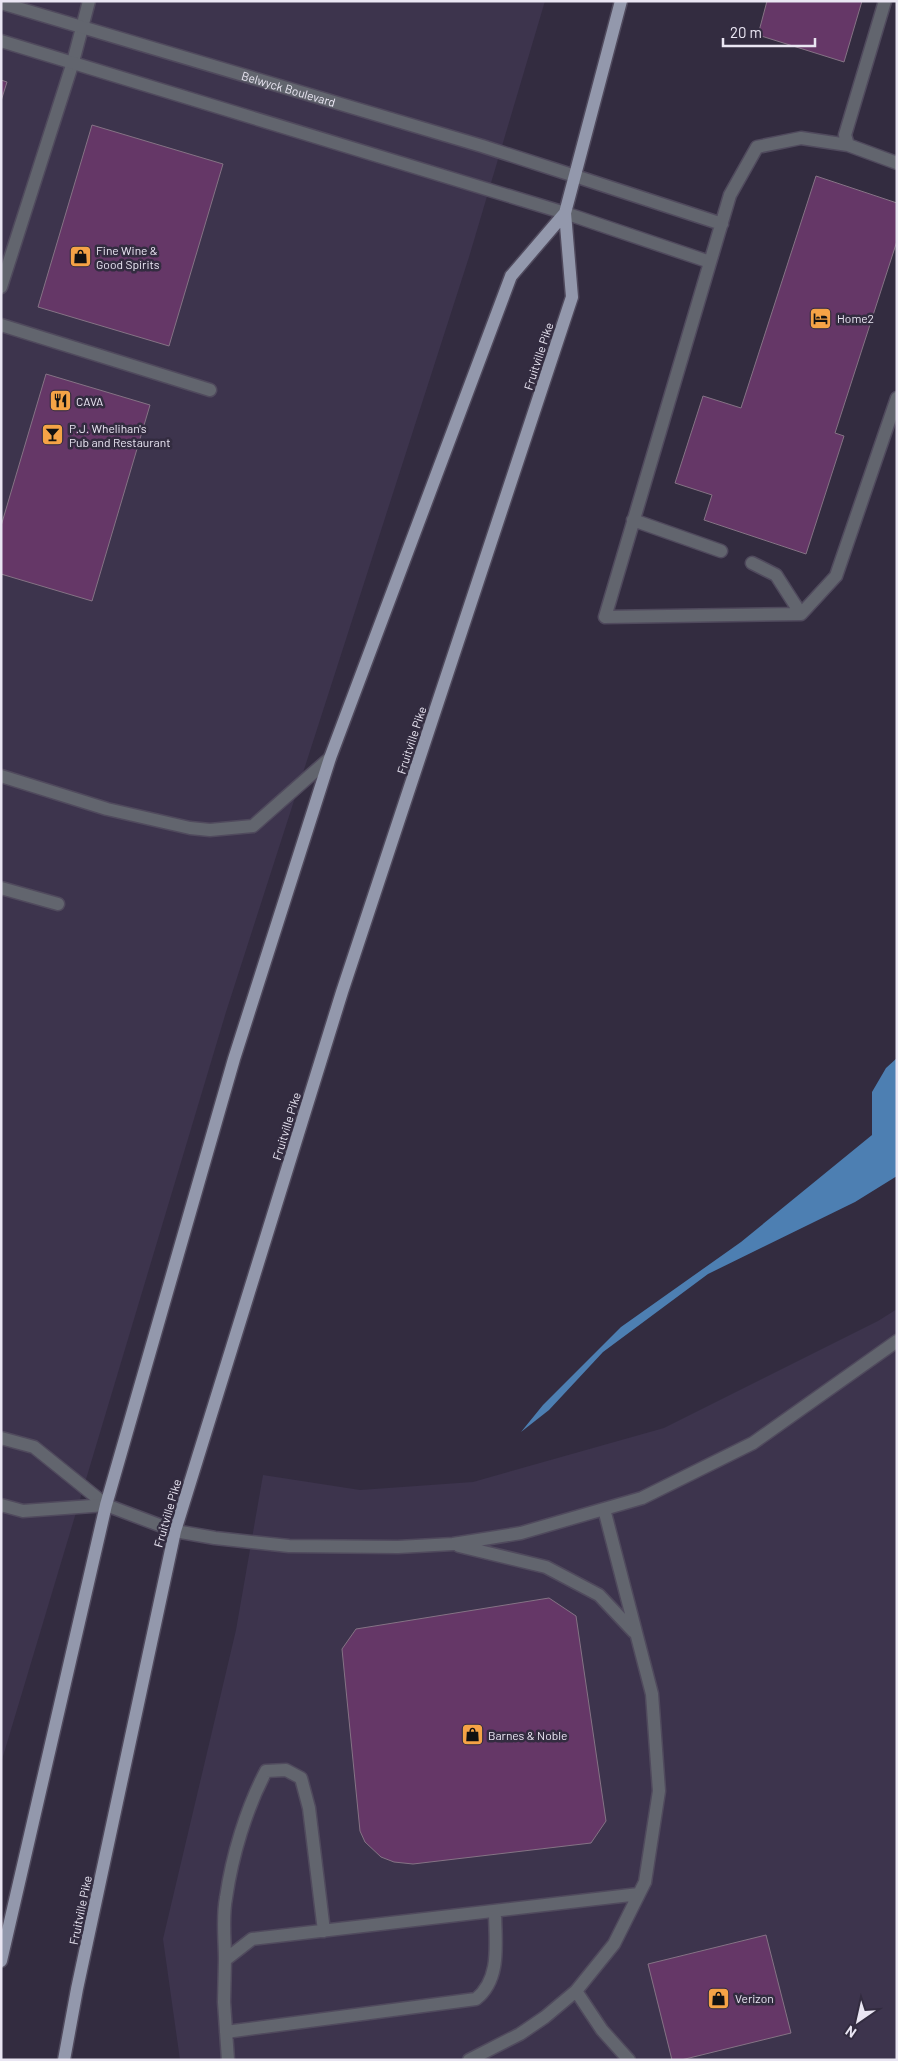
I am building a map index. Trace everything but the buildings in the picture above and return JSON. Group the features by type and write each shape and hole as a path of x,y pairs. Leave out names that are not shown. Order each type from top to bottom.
{"main road":[{"name":"Fruitville Pike","path":"64,2060 79,1979 175,1531 342,992 572,297 564,214 621,1"},
{"name":"Fruitville Pike","path":"1,1961 106,1505 234,1059 330,758 511,276 564,214"}],"street":[{"path":"1,287 73,62 90,1"},
{"path":"848,145 845,135 885,1"},
{"name":"Belwyck Boulevard","path":"1,3 482,146 722,224"},
{"path":"1,41 564,214 710,262"},
{"path":"897,163 848,145 801,138 758,147 730,195 605,618 800,614 836,576 897,398"},
{"path":"1,325 210,390"},
{"path":"633,520 721,551"},
{"path":"752,563 776,575 800,614"},
{"path":"1,776 86,802 190,828 210,830 253,826 330,758"},
{"path":"1,888 58,904"},
{"path":"1,1438 34,1447 106,1505 175,1531 215,1538 289,1546 398,1547 453,1544 521,1533 642,1498 753,1443 897,1341"},
{"path":"1,1505 23,1511 106,1505"},
{"path":"469,2060 520,2034 545,2017 576,1991 614,1944 645,1882 659,1791 652,1694 604,1509"},
{"path":"453,1544 546,1567 599,1595 636,1633"},
{"path":"228,2060 224,2002 226,1960 225,1900 256,1788 266,1771 286,1770 301,1778 309,1808 324,1931"},
{"path":"226,1960 252,1939 639,1894"},
{"path":"226,2032 476,2000 487,1991 494,1975 495,1911"},
{"path":"576,1991 602,2030 629,2060"}],"shaded area":[{"path":"1,1 545,1 469,257 226,1012 1,1763"},
{"path":"897,1309 897,2060 180,2060 163,1939 236,1630 263,1475 360,1490 473,1482 664,1428 878,1321"}],"water":[{"path":"897,1058 897,1176 855,1202 708,1274 603,1352 549,1410 521,1432 543,1405 621,1327 741,1242 872,1135 872,1092 886,1068"}],"place":[{"name":"Fine Wine & Good Spirits","path":"80,257"},
{"name":"Home2","path":"821,318"},
{"name":"CAVA","path":"60,401"},
{"name":"P.J. Whelihan's Pub and Restaurant","path":"53,435"},
{"name":"Barnes & Noble","path":"472,1735"},
{"name":"Verizon","path":"719,1998"}]}
